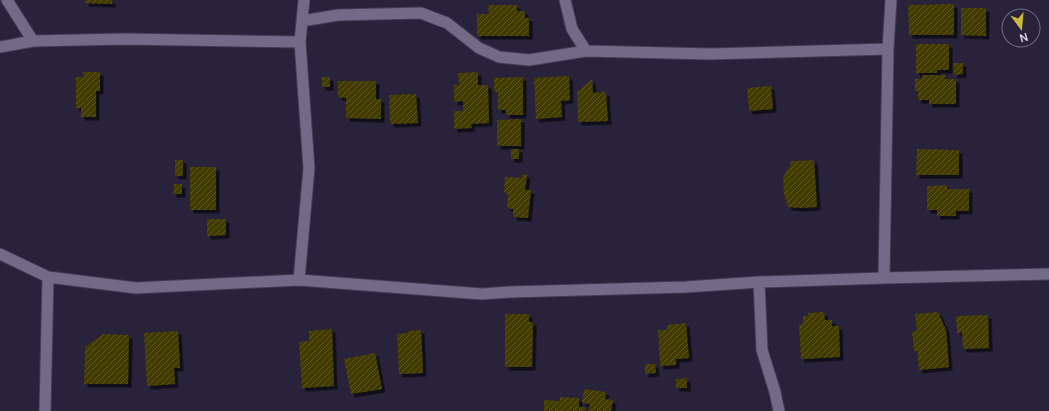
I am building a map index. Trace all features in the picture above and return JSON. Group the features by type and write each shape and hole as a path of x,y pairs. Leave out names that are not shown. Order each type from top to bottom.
{"street":[{"path":"7,0 33,41"},
{"path":"299,280 309,168 300,42 304,0"},
{"path":"565,0 572,29 586,51"},
{"path":"884,278 888,49 891,0"},
{"path":"302,21 338,15 421,13 447,23 478,48 499,57 529,60 586,51 710,54 888,49"},
{"path":"0,47 33,41 125,39 300,42"},
{"path":"0,254 48,277 136,288 299,280 482,294 686,287 759,282 1049,274"},
{"path":"46,411 48,277"},
{"path":"759,282 762,350 776,392 779,411"}],"building":[{"path":"85,0 112,0 112,4 85,3"},
{"path":"954,4 954,35 909,35 908,5"},
{"path":"488,5 517,5 517,11 525,11 525,18 529,18 529,36 477,36 477,14 489,14"},
{"path":"961,8 986,8 986,36 961,35"},
{"path":"916,44 949,44 949,70 937,70 937,73 916,73"},
{"path":"953,63 963,63 963,74 954,75"},
{"path":"83,72 100,72 100,91 96,91 96,117 81,117 81,108 76,108 76,77 84,77"},
{"path":"478,72 478,85 488,85 489,123 471,124 472,128 454,129 454,111 463,111 463,101 454,102 454,85 459,85 458,73"},
{"path":"922,75 945,75 945,79 956,79 956,104 929,104 929,100 918,100 918,91 915,91 915,79 922,79"},
{"path":"569,76 570,100 561,101 562,117 536,119 534,78"},
{"path":"322,77 330,77 330,87 322,87"},
{"path":"523,77 523,115 506,115 506,110 498,110 498,92 494,92 494,78"},
{"path":"592,79 593,93 606,92 608,121 578,122 577,92"},
{"path":"338,81 376,81 376,99 381,99 381,119 346,118 346,98 338,97"},
{"path":"771,86 773,109 749,111 747,88"},
{"path":"416,94 418,123 390,124 389,95"},
{"path":"521,119 521,146 497,146 497,120"},
{"path":"511,149 519,149 519,159 511,159"},
{"path":"917,149 959,150 959,175 916,175"},
{"path":"175,160 183,160 183,176 175,176"},
{"path":"814,160 817,207 788,207 784,194 783,178 792,161"},
{"path":"190,167 216,167 216,210 190,210"},
{"path":"522,174 527,175 525,190 531,190 528,218 513,217 513,209 507,208 508,195 504,192 505,177 522,178"},
{"path":"174,184 182,184 182,194 173,194"},
{"path":"947,185 947,189 969,189 969,211 956,211 956,216 937,216 937,210 927,210 927,186"},
{"path":"207,219 226,219 226,235 207,236"},
{"path":"824,312 825,320 832,320 832,326 839,326 840,357 801,359 799,324 803,324 803,316 808,316 808,313"},
{"path":"938,312 946,330 949,367 919,370 917,351 914,351 912,332 917,331 915,314"},
{"path":"505,314 529,314 529,322 533,322 532,367 505,367"},
{"path":"988,315 989,348 963,349 962,332 957,333 956,316"},
{"path":"686,323 689,358 676,359 676,365 660,366 658,330 667,330 667,325"},
{"path":"332,329 334,386 302,388 299,342 309,341 309,331"},
{"path":"421,330 423,373 399,374 397,334"},
{"path":"178,331 180,368 174,368 175,384 147,386 144,333"},
{"path":"103,334 129,335 128,384 84,384 85,347"},
{"path":"375,353 382,389 351,394 344,359"},
{"path":"645,364 655,364 656,373 645,374"},
{"path":"687,378 687,388 676,388 676,379"},
{"path":"584,389 606,392 605,399 613,400 611,411 588,411 590,404 582,403"},
{"path":"560,397 579,398 579,407 586,407 585,411 544,411 544,400 560,401"}]}
